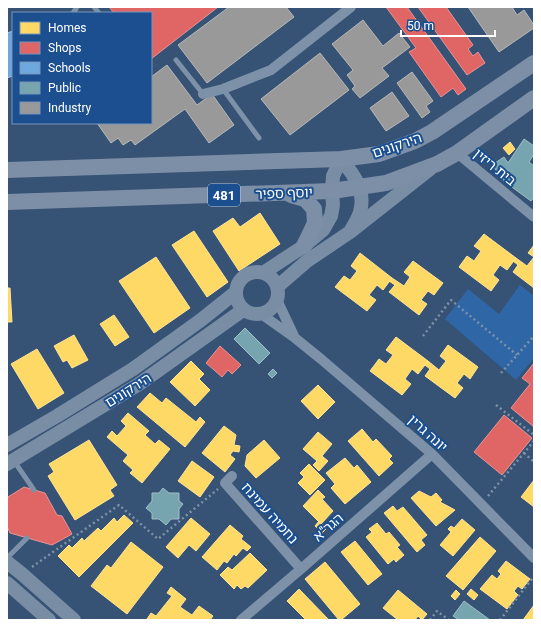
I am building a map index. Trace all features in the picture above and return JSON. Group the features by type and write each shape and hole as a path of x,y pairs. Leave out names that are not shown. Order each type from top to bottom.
{"main road":[{"name":"הירקונים","path":"340,158 379,154 415,141 432,132 534,63"},
{"name":"481","path":"436,164 457,153 534,98"},
{"name":"481","path":"7,170 340,158"},
{"name":"יוסף ספיר","path":"7,202 332,191 386,183 436,164"},
{"path":"282,193 305,199 314,210 315,223 304,246"}],"street":[{"path":"203,94 223,89 271,70 351,7"},
{"name":"בית ריזין","path":"457,153 534,217"},
{"path":"340,158 353,173 360,187 362,201 359,213 350,232"},
{"path":"263,273 304,246 323,230 331,216 334,176 340,158"},
{"path":"277,294 274,281 263,273 256,272 243,277 238,282 236,288 237,302 243,310 254,315 268,312 273,307 277,294 307,261 350,232 436,164"},
{"name":"הירקונים","path":"7,445 133,370 236,292"},
{"name":"יונה גרין","path":"277,294 295,338"},
{"name":"הירקונים","path":"10,462 139,384 243,310"},
{"name":"יונה גרין","path":"261,314 295,338 432,454 534,558"},
{"name":"הגר\"א","path":"241,620 432,454"},
{"name":"נחמיה עמינח","path":"228,480 301,569"},
{"path":"7,562 74,620"},
{"path":"7,583 49,620"}],"lane":[{"path":"176,60 203,94"},
{"path":"223,89 259,138"},
{"path":"10,462 34,490"},
{"path":"7,558 28,538"}],"path":[{"path":"423,336 451,300 517,355"},
{"path":"501,373 534,336"},
{"path":"496,405 534,434"},
{"path":"481,504 534,441"},
{"path":"524,453 534,462"},
{"path":"22,574 119,505 158,539 228,480"},
{"path":"500,620 534,576"},
{"path":"430,620 437,611 449,620"}],"shaded area":[{"path":"520,285 534,296 534,358 516,380 445,319 468,289 499,314"}],"building: Homes":[{"path":"510,142 515,149 509,155 503,148"},
{"path":"260,213 280,244 239,271 213,231 233,218 240,227"},
{"path":"194,231 228,282 207,297 172,245"},
{"path":"484,234 516,258 507,270 500,265 493,275 499,280 491,291 459,267 467,256 474,261 481,251 474,246"},
{"path":"534,245 534,257 528,253"},
{"path":"360,253 392,278 383,290 377,285 369,295 376,300 367,311 335,287 344,276 350,280 357,271 351,266"},
{"path":"156,257 190,308 154,333 119,281"},
{"path":"534,257 534,288 513,272 518,265 513,261 516,258 527,266"},
{"path":"413,261 443,283 434,295 428,291 421,300 427,304 419,315 389,292 395,285 389,281 392,278 404,286 410,277 404,272"},
{"path":"7,288 10,288 12,322 7,322"},
{"path":"114,315 129,337 115,346 100,324"},
{"path":"74,335 88,360 72,368 67,360 63,362 54,346"},
{"path":"396,337 428,361 418,374 412,369 405,379 411,384 402,395 370,371 379,359 386,364 393,355 386,350"},
{"path":"448,345 478,367 470,379 464,374 457,383 463,388 455,398 425,376 430,369 425,365 428,361 439,370 446,361 440,356"},
{"path":"37,349 64,393 38,409 11,364"},
{"path":"191,361 204,374 199,379 210,390 195,406 170,382"},
{"path":"318,385 335,402 318,419 301,401"},
{"path":"150,393 162,403 166,398 196,422 200,417 205,422 185,447 137,407"},
{"path":"128,413 149,431 145,435 155,444 159,440 170,449 142,483 130,473 133,470 123,461 128,455 107,437 112,431 117,436 126,426 121,421"},
{"path":"224,426 236,435 234,445 240,446 239,452 233,451 230,455 235,459 225,472 202,453"},
{"path":"362,429 373,442 376,439 392,456 389,459 393,463 379,476 348,441"},
{"path":"318,432 332,444 322,456 328,461 319,471 313,465 317,461 303,449"},
{"path":"89,440 117,485 110,490 114,496 75,520 48,476 54,472 49,464"},
{"path":"264,440 280,458 256,478 245,466 247,455"},
{"path":"345,458 354,468 357,465 371,482 345,504 331,488 335,484 326,473"},
{"path":"192,461 214,477 200,497 178,481"},
{"path":"309,464 325,480 310,495 298,483 304,477 300,473"},
{"path":"534,480 534,507 521,497"},
{"path":"318,490 325,497 322,499 333,511 321,524 303,506"},
{"path":"419,491 431,497 436,493 442,500 440,502 455,510 436,526 411,498"},
{"path":"393,506 397,511 403,507 427,535 421,540 425,545 417,552 384,513"},
{"path":"124,515 133,523 79,577 58,556 69,545 72,548 82,538 84,541 98,528 101,531 114,518 117,522"},
{"path":"191,518 210,534 196,551 189,545 178,558 166,547"},
{"path":"462,519 475,530 453,556 440,545 451,532 448,529 451,526 454,528"},
{"path":"319,521 326,529 322,533 315,526"},
{"path":"377,523 386,534 389,532 400,545 397,547 404,555 396,562 394,559 388,564 366,537 372,532 369,529"},
{"path":"230,525 243,536 241,539 251,547 247,551 243,548 236,556 234,554 227,563 224,561 217,570 202,557"},
{"path":"480,537 496,551 463,590 446,576"},
{"path":"355,541 382,574 368,585 341,552"},
{"path":"131,542 163,567 127,614 91,586 107,565 111,568"},
{"path":"250,553 267,570 248,588 245,586 241,589 237,585 234,589 220,575 228,567 232,570"},
{"path":"506,561 530,579 522,589 518,586 514,591 518,595 507,609 480,589 492,575 497,579 501,574 498,571"},
{"path":"325,562 360,604 341,620 339,620 305,579"},
{"path":"171,587 186,599 180,607 192,615 199,606 213,616 210,620 148,620 147,619 151,613 156,616 172,596 167,593"},
{"path":"299,589 329,620 306,620 287,601"},
{"path":"471,589 478,595 474,600 467,594"},
{"path":"398,590 427,614 422,620 418,616 415,620 398,620 383,608"},
{"path":"456,590 460,594 455,600 451,596"},
{"path":"534,605 534,620 523,620"}],"building: Shops":[{"path":"109,7 218,7 152,58 152,12 113,12"},
{"path":"386,7 407,7 466,89 458,95 453,88 441,97 409,52 416,48"},
{"path":"418,7 446,7 473,45 468,49 473,56 478,52 485,63 467,75"},
{"path":"220,346 241,365 232,374 228,370 222,377 206,363"},
{"path":"534,363 534,427 511,408 530,384 522,378"},
{"path":"504,415 532,438 502,475 474,452"},
{"path":"24,487 45,493 57,515 62,516 72,534 52,545 10,533 7,526 7,499"}],"building: Schools":[{"path":"12,31 12,76 7,78 7,33"}],"building: Public":[{"path":"524,139 534,146 534,154 529,162 534,166 534,197 531,201 505,182 492,165 504,157 508,163"},
{"path":"245,328 270,353 259,364 234,339"},
{"path":"273,369 277,373 272,378 268,374"},
{"path":"163,488 169,493 179,493 179,501 183,504 179,509 179,519 171,519 166,525 159,519 152,519 152,513 146,508 152,501 152,493 159,493"},
{"path":"464,601 490,620 459,620 453,616"}],"building: Industry":[{"path":"229,7 286,7 294,17 207,83 178,45"},
{"path":"468,7 512,7 517,15 524,10 534,25 534,28 499,52"},
{"path":"363,20 383,46 399,33 410,47 382,68 389,76 360,98 352,89 355,86 347,75 353,70 332,44"},
{"path":"320,53 349,90 290,135 261,99"},
{"path":"167,65 197,105 212,94 234,125 209,143 185,109 135,145 131,140 123,145 118,138 111,143 98,124 152,124 152,76"},
{"path":"412,72 433,101 426,106 430,112 422,118 397,83"},
{"path":"392,92 409,116 386,131 370,108"}]}
